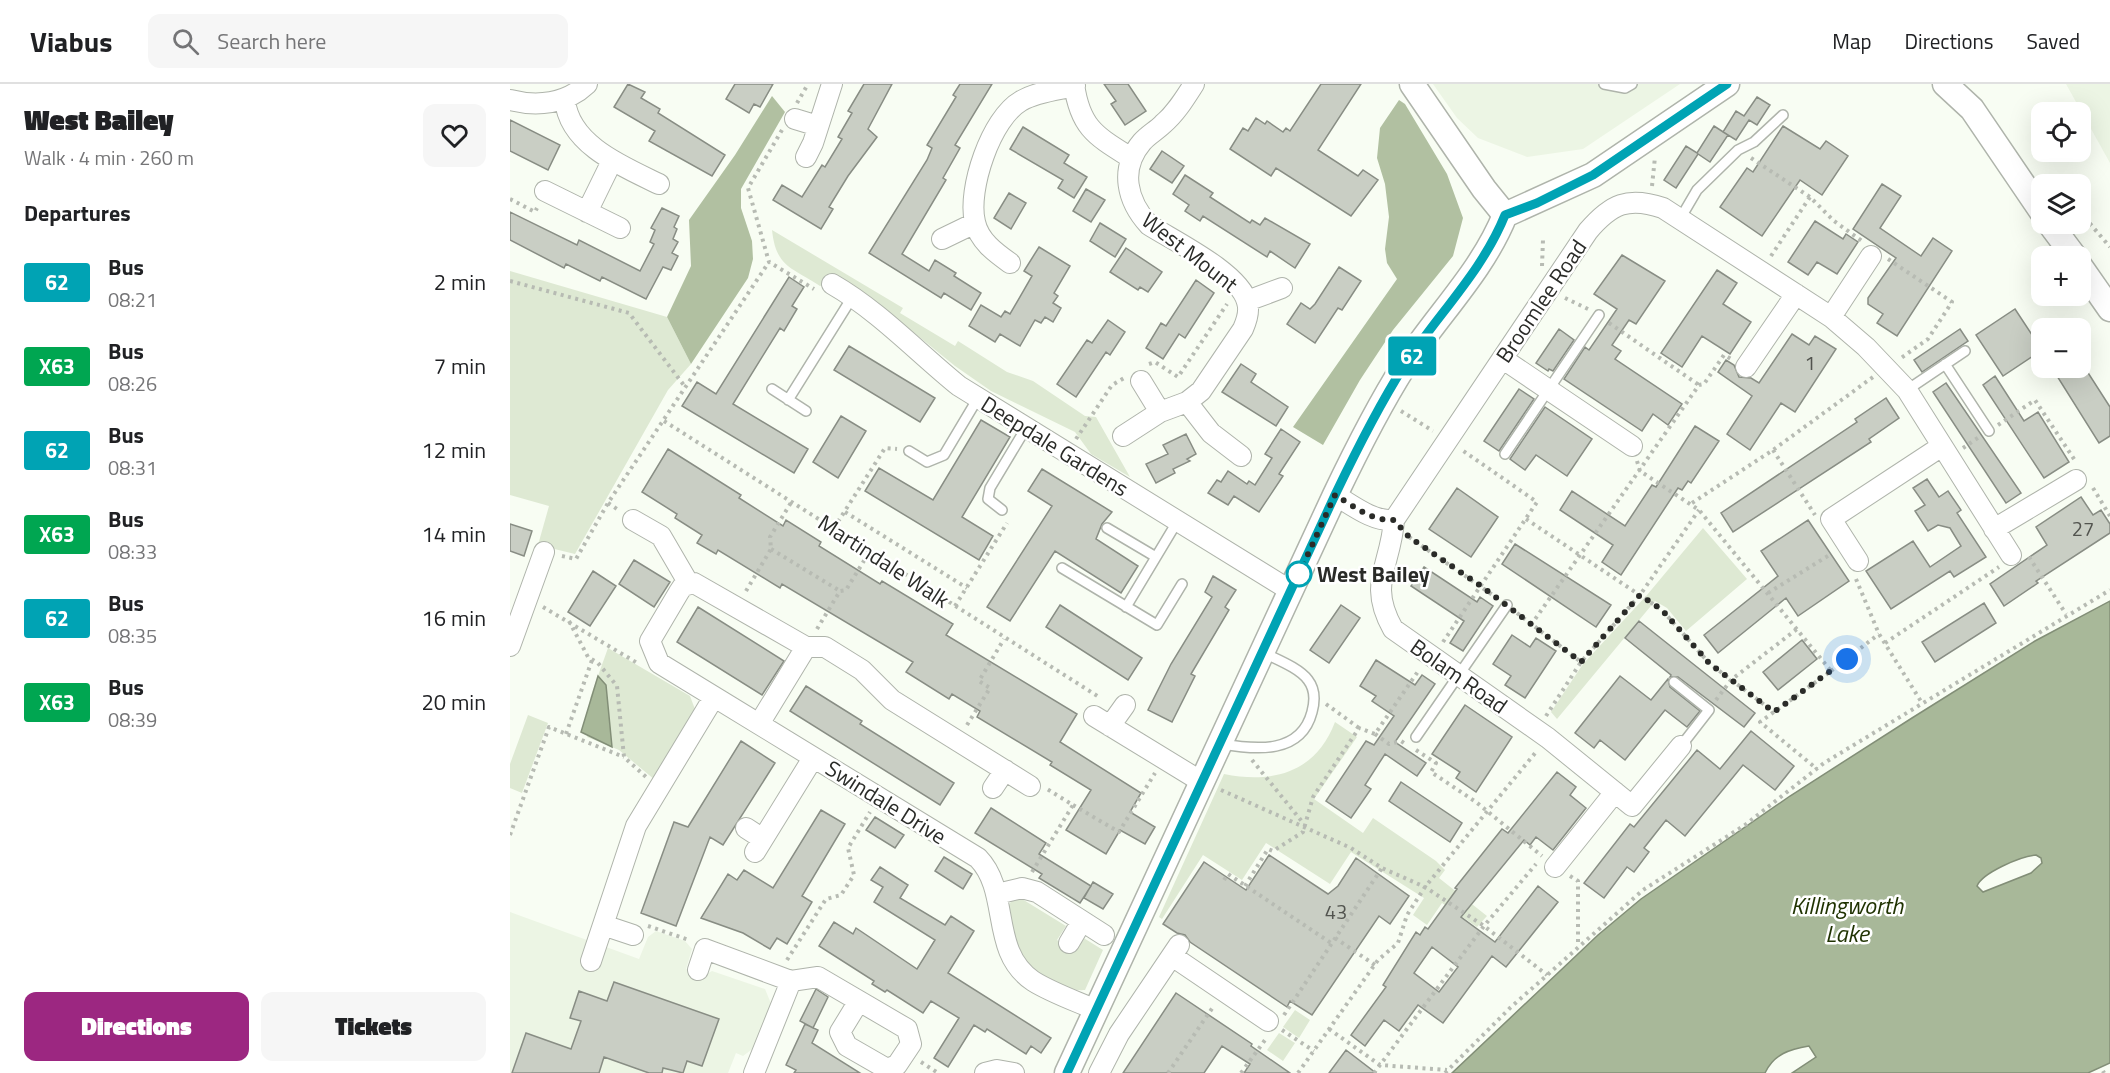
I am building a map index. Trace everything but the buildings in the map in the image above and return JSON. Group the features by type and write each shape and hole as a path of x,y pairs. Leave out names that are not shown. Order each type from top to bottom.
{"street":[{"path":"510,99 548,103 565,100 586,84"},
{"path":"806,157 832,84"},
{"path":"1010,263 982,239 975,223 973,204 985,153 1007,113 1021,101 1075,85 1078,106 1089,129 1097,137 1131,158 1144,140 1164,124 1179,107 1194,84"},
{"path":"1412,84 1484,189 1505,215"},
{"path":"1067,1073 1335,495 1373,418 1405,365 1492,246 1505,215 1537,203 1593,175 1727,84"},
{"path":"1945,84 1972,109 2031,196"},
{"path":"1970,84 1972,109"},
{"path":"565,100 566,110 580,132 599,153 659,184"},
{"path":"791,118 818,126"},
{"name":"West Mount","path":"1122,436 1160,412 1187,402 1202,391 1248,318 1247,301 1237,283 1149,225 1138,213 1129,188 1127,174 1131,158"},
{"path":"587,212 612,161"},
{"path":"545,191 620,228"},
{"name":"Broomlee Road","path":"1394,520 1599,218 1622,203 1651,203 1680,219 1831,317 1886,368 1907,390 2013,557"},
{"path":"942,239 975,223"},
{"path":"1831,317 1871,256"},
{"path":"2091,282 2110,309"},
{"name":"Deepdale Gardens","path":"832,284 853,296 884,320 918,354 978,398 1291,591"},
{"name":"West Mount","path":"1247,301 1282,288"},
{"path":"1746,367 1796,294"},
{"path":"1503,359 1632,446"},
{"path":"1141,381 1160,412"},
{"path":"1187,402 1211,433 1241,456"},
{"path":"1858,561 1831,519 1945,452"},
{"path":"1994,529 2081,476"},
{"path":"1335,495 1372,516 1384,521 1394,520"},
{"path":"633,520 661,536 689,584 702,587 806,647 825,647 844,658 862,670 892,700 1030,786"},
{"name":"Bolam Road","path":"1394,520 1393,542 1382,573 1382,610 1393,630 1548,738 1632,806 1681,746"},
{"path":"510,646 544,552"},
{"path":"659,663 651,648 653,634 679,592 689,584"},
{"path":"759,724 806,647"},
{"name":"Swindale Drive","path":"659,663 978,858 992,877 997,894 1003,939 1015,962 1032,980 1096,1010"},
{"path":"591,961 636,826 714,697"},
{"path":"1103,714 1125,705"},
{"path":"1103,714 1163,760 1202,782"},
{"path":"746,828 759,845 813,758"},
{"path":"993,788 1005,770"},
{"path":"1549,862 1615,792"},
{"path":"997,894 1022,888 1037,892 1104,935"},
{"path":"1069,943 1083,921"},
{"path":"603,925 636,929"},
{"path":"698,970 705,949 784,979 818,977 859,1001"},
{"path":"1099,1073 1119,1034 1176,951 1224,991 1272,1023"},
{"path":"754,1073 784,979"},
{"path":"985,1073 997,1070 1014,1073"}],"lane":[{"path":"1604,84 1625,88 1632,84"},
{"path":"1680,219 1697,190 1738,150 1754,142 1783,115"},
{"path":"788,400 853,296"},
{"path":"1505,454 1599,315"},
{"path":"1907,390 1965,351"},
{"path":"1945,364 1989,431"},
{"path":"772,389 806,411"},
{"path":"909,451 927,462 944,455 978,398"},
{"path":"1002,510 988,499 990,488 1026,428"},
{"path":"1126,607 1177,522"},
{"path":"1107,528 1156,557"},
{"path":"1062,568 1157,625 1182,584"},
{"path":"1416,737 1507,605"},
{"path":"1219,744 1243,747 1280,746 1294,741 1307,726 1315,696 1308,680 1262,652"},
{"path":"1674,682 1709,710 1681,746"}],"path":[{"path":"808,84 791,118 748,188 770,262 816,290 832,284"},
{"path":"1651,203 1655,157"},
{"path":"1761,271 1810,197"},
{"path":"2091,225 2110,247"},
{"path":"544,552 576,559 608,503 770,262"},
{"path":"510,281 629,313 686,388"},
{"path":"1531,625 1699,385 1704,384 1724,355 1746,367"},
{"path":"1692,503 1773,450 1886,368"},
{"path":"1945,452 1989,431 2035,400 2081,476 2110,516"},
{"path":"1375,734 1481,586 1537,502 1449,440 1397,409"},
{"name":"Martindale Walk","path":"664,421 955,606 1004,639 1103,714"},
{"path":"1632,446 1640,471 1692,503 1699,510 1831,671"},
{"path":"834,528 885,448 909,451"},
{"path":"736,607 771,549 770,537 792,501"},
{"path":"955,606 1012,516 1002,510"},
{"path":"1298,1073 1375,965 1398,943 1407,915 1425,887 1548,738 1546,713 1581,662 1640,595 1699,510"},
{"path":"845,512 967,588"},
{"path":"1526,519 1662,610 1710,664 1774,712"},
{"path":"1394,520 1409,537 1481,586 1581,662"},
{"path":"1768,593 1847,544"},
{"path":"771,549 840,591 846,590 870,551"},
{"path":"1922,703 1885,643 2013,557 2066,614"},
{"path":"1329,1029 1380,1065 1446,1072 1578,946 1643,890 1744,825 1817,769 2066,614 2110,590"},
{"path":"806,647 840,591"},
{"path":"527,598 641,665 659,663"},
{"path":"569,621 588,657 617,686 624,757"},
{"path":"1709,710 1731,680 1797,629"},
{"path":"1817,769 1760,722 1879,634"},
{"path":"957,741 990,688 979,681 1004,639"},
{"path":"566,734 592,660"},
{"path":"1315,696 1359,728 1375,734 1389,744 1401,741 1415,749 1436,764 1431,772 1476,802 1486,813 1549,862 1578,881 1578,946"},
{"path":"510,834 549,727 624,757 658,788"},
{"path":"1245,886 1268,849 1274,851 1303,832 1313,797 1359,728"},
{"path":"1415,749 1416,737"},
{"path":"1243,747 1306,827"},
{"path":"1030,786 1037,782 1119,832 1163,760"},
{"path":"1202,782 1352,848 1382,868 1425,887 1484,926 1547,975"},
{"path":"784,979 826,898 841,895 854,875 848,848 879,798"},
{"path":"1022,888 1073,805"},
{"path":"1374,1073 1484,926 1549,862"},
{"path":"1314,1051 1272,1023 1332,944 1382,868"},
{"path":"1224,880 1228,874 1307,931 1332,944"},
{"path":"636,929 701,944 705,949"},
{"path":"1335,938 1375,965"},
{"path":"1168,1073 1224,991"},
{"path":"1241,1073 1259,1046"}],"shaded area":[{"path":"1433,84 1680,84 1583,149 1527,157 1478,138 1457,118"},
{"path":"2066,84 2110,84 2110,163 2091,129 2091,102 2076,102"},
{"path":"772,96 785,112 741,189 741,208 752,241 753,259 748,278 691,364 667,317 691,266 689,220 735,155"},
{"path":"1399,100 1405,104 1447,174 1463,218 1453,256 1393,330 1360,380 1323,445 1293,427 1397,279 1387,263 1385,249 1389,217 1385,184 1377,158 1380,128"},
{"path":"772,230 903,308 900,313 955,346 958,341 1007,372 1033,381 1085,416 1096,417 1130,477 1091,454 1075,432 991,391 955,366 875,301 835,280 820,286 793,270 777,252"},
{"path":"510,271 667,317 691,364 668,390 575,554 538,545 549,506 510,495"},
{"path":"1703,528 1747,579 1686,631 1667,608 1655,601 1557,719 1551,712 1583,664 1647,595"},
{"path":"608,648 690,696 696,712 655,780 619,750 587,737 592,710 590,698"},
{"path":"528,715 548,723 522,793 510,788 510,764"},
{"path":"1335,722 1357,737 1314,799 1363,833 1373,818 1436,861 1445,870 1439,878 1487,916 1477,927 1442,903 1427,925 1413,915 1424,898 1351,852 1330,884 1266,843 1242,880 1203,855 1162,919 1159,917 1224,774 1260,777 1291,770 1305,763 1317,753"},
{"path":"1014,897 1022,899 1066,926 1057,940 1073,951 1082,937 1103,950 1085,990 1065,988 1055,984 1036,972 1020,957 1012,940 1007,908"},
{"path":"510,912 639,959 648,937 656,931 685,941 692,949 686,969 705,975 712,971 765,989 772,1006 755,1047 743,1056 736,1053 728,1073 510,1073"},
{"path":"1295,1010 1310,1020 1299,1038 1283,1027"},
{"path":"1279,1033 1295,1043 1283,1061 1267,1050"}],"water":[{"name":"Killingworth Lake","path":"2110,601 2110,1063 2088,1073 1792,1073 1816,1057 1809,1046 1795,1049 1778,1057 1765,1073 1452,1073 1598,935 1641,899 1790,796 2035,641","holes":["2036,855 2041,858 2042,863 2031,873 1983,892 1977,886 1986,876 2012,862"]},
{"path":"598,676 606,685 612,747 581,732"}],"bus line":[{"name":"62","path":"1067,1073 1335,495 1373,418 1405,365 1492,246 1505,215 1537,203 1593,175 1727,84"}],"place":[{"name":"West Bailey","path":"1299,574"}],"route":[{"path":"1299,574 1335,495 1372,516 1384,521 1394,520 1409,537 1481,586 1581,662 1640,595 1662,610 1710,664 1774,712 1847,659"}]}
